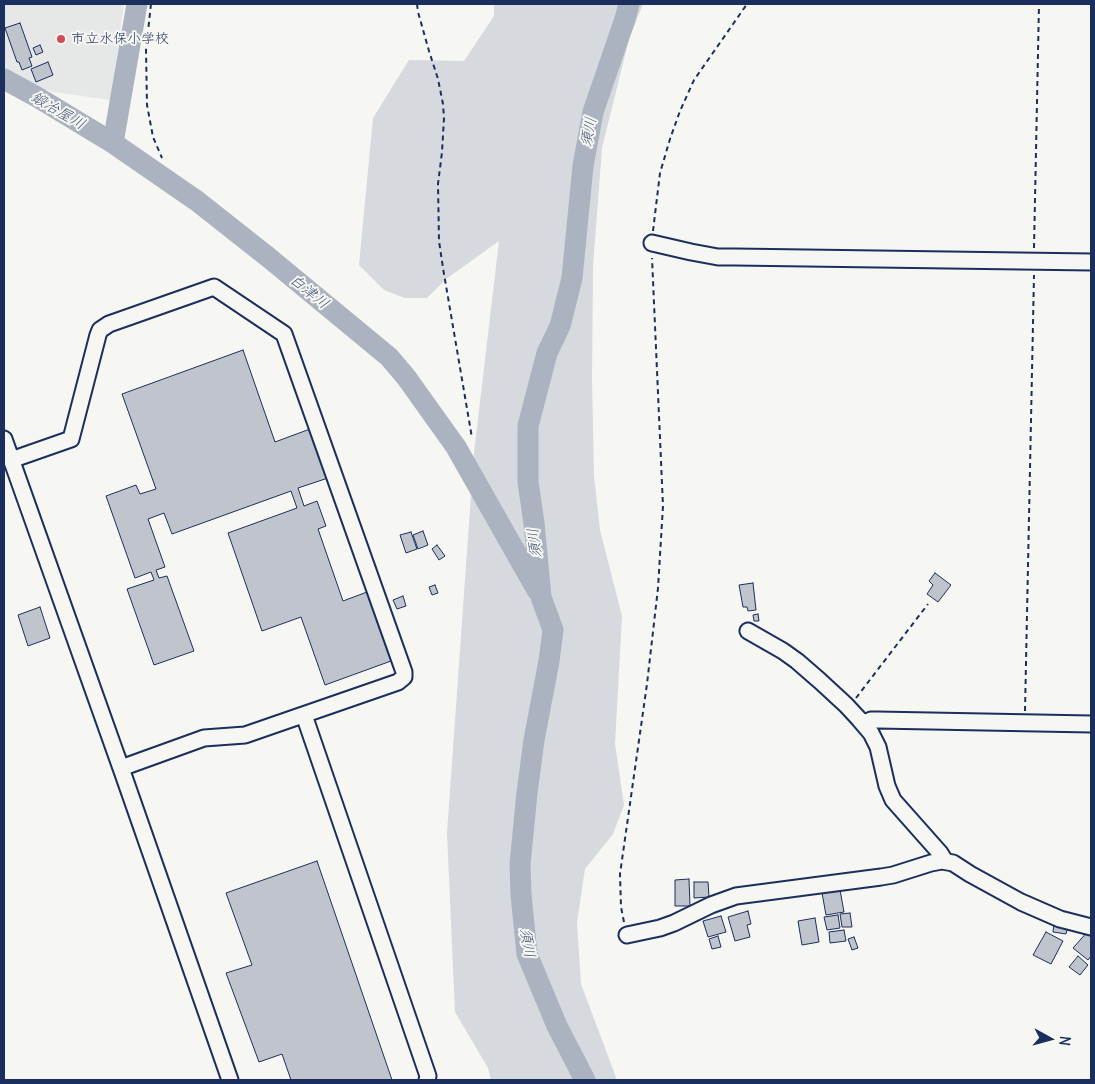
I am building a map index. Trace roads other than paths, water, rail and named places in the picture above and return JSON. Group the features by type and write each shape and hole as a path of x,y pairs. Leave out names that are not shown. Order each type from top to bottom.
{"street":[{"path":"652,243 691,252 726,257 1091,262"},
{"path":"12,460 71,439 98,335 100,330 109,324 214,287 284,334 404,672 404,677 398,682 245,735 204,738 121,768"},
{"path":"4,439 230,1080"},
{"path":"748,631 797,661 820,680 863,724 878,747 887,786 893,800 945,861"},
{"path":"304,715 428,1076 427,1080"},
{"path":"863,724 872,720 1091,724"},
{"path":"627,935 674,923 711,905 736,896 881,878 936,861 953,863 1021,902 1060,918 1091,927"}],"waterway":[{"name":"白津川","path":"113,143 137,4"},
{"name":"須川","path":"585,1080 557,1026 527,954 521,895 520,864 527,793 553,630 541,597 528,482 528,426 547,353 560,326 572,278 583,166 593,112 629,4"},
{"name":"白津川","path":"4,79 113,143 197,201 389,357 406,377 456,447 537,590"}],"place":[{"name":"市立水保小学校","path":"61,39"}],"water label":[{"name":"鍛冶屋川","path":"58,111"}]}
